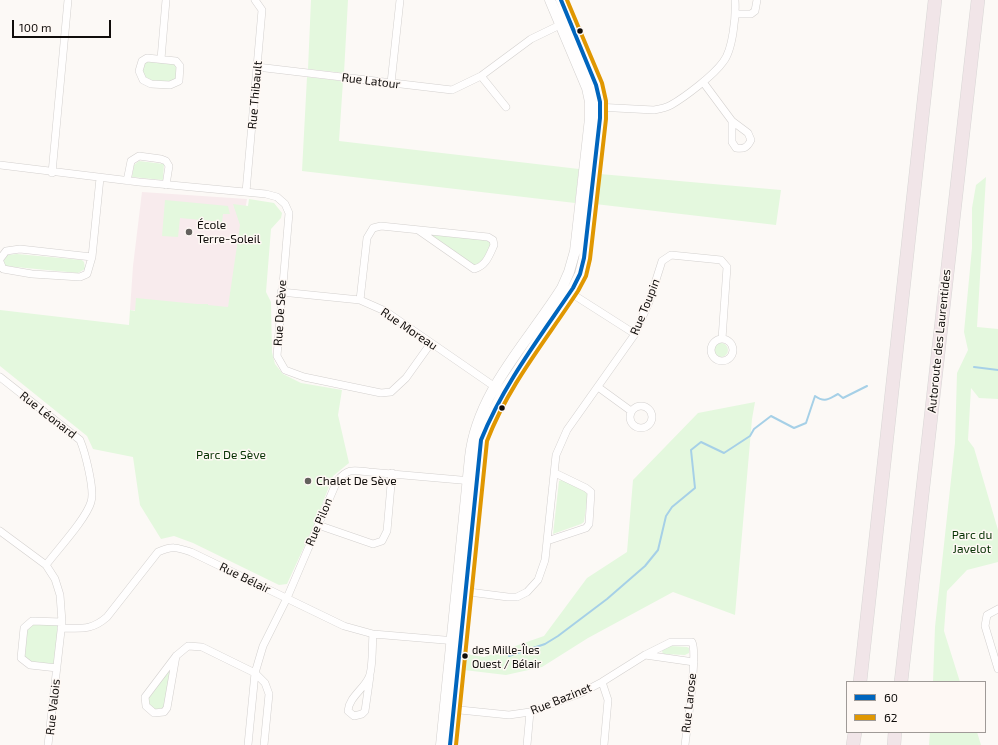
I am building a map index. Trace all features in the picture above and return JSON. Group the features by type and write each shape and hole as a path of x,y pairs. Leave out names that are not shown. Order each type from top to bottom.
{"highway":[{"path":"925,0 931,38"},
{"path":"860,681 935,0"},
{"name":"Autoroute des Laurentides","path":"901,681 978,0"},
{"path":"853,745 855,733"},
{"path":"894,745 895,733"}],"street":[{"path":"52,173 68,0"},
{"path":"161,59 166,0"},
{"name":"Rue Thibault","path":"246,192 262,10 255,0"},
{"path":"391,83 400,0"},
{"path":"450,745 450,709 472,481 483,435 499,389 566,290 580,274 584,258 596,107 600,97 593,76 565,22 550,0"},
{"path":"561,0 565,22"},
{"path":"596,107 654,110 662,109 671,106 703,82 723,62 728,52 736,14 735,0"},
{"path":"736,14 751,14 755,11 757,0"},
{"name":"Rue Latour","path":"257,67 452,90 481,76 530,39 565,22"},
{"path":"147,58 161,59 176,61 180,66 179,81 170,85 151,84 143,80 139,71 142,61 147,58"},
{"path":"481,76 506,107"},
{"path":"703,82 732,121"},
{"path":"127,181 131,161 139,156 166,161 169,166 166,185"},
{"name":"Rue De Sève","path":"0,165 52,173 246,192 277,197 285,204 289,214 281,292 277,356 285,370 304,377 381,393 392,392 406,378 431,343"},
{"path":"0,262 4,269 32,274 80,277 87,274 92,257 100,178"},
{"path":"360,300 367,238 373,228 381,226 488,237 493,240 494,245 486,262 481,267 474,269 418,230"},
{"path":"0,259 6,251 20,250 92,257"},
{"name":"Rue Toupin","path":"461,591 508,598 517,597 528,592 538,580 545,560 556,455 567,430 635,334 649,302 662,261 671,255 721,260 727,267 722,339"},
{"path":"566,290 635,334"},
{"name":"Rue Moreau","path":"281,292 360,300 385,311 499,389"},
{"name":"Rue Léonard","path":"0,377 80,440 84,450 90,479 91,501 85,515 46,564"},
{"path":"598,387 631,411"},
{"name":"Rue Pilon","path":"248,745 255,673 263,646 287,598 337,481 342,475 352,469 369,472 472,481"},
{"path":"318,525 373,544 382,541 387,531 392,473"},
{"path":"547,541 586,528 589,524 591,492 586,488 555,473"},
{"name":"Rue Valois","path":"0,531 46,564 55,579 60,595 62,625 48,745"},
{"name":"Rue Bélair","path":"62,625 88,628 98,624 107,617 158,552 169,547 178,547 344,626 373,634 456,641"},
{"path":"998,609 987,615 985,626 998,669"},
{"name":"Rue Valois","path":"57,668 30,665 22,658 24,628 32,620 62,625"},
{"path":"370,676 364,686 350,701 348,711 354,716 362,714 365,711 370,676 373,634"},
{"name":"Rue Bazinet","path":"450,709 509,715 530,712 560,702 602,682 645,655 671,642 692,642 694,646 694,662"},
{"path":"176,656 167,708 164,712 154,712 146,706 145,697 176,656 188,646 202,647 255,673 265,683 269,694 264,745"},
{"path":"645,655 694,662"},
{"name":"Rue Larose","path":"685,745 694,662"},
{"path":"602,682 608,700 604,745"},
{"path":"441,745 450,709"},
{"path":"527,745 530,712"}],"shaded area":[{"name":"École Terre-Soleil","path":"142,192 247,199 226,321 130,310 133,266"}],"green space":[{"path":"311,0 348,0 344,73 308,69"},
{"path":"142,61 176,61 179,81 170,85 143,80"},
{"path":"307,77 343,81 339,141 579,169 575,203 302,171"},
{"path":"139,161 164,164 163,180 132,177 134,165"},
{"path":"600,174 781,190 776,225 595,204"},
{"name":"Parc du Javelot","path":"986,177 977,327 998,329 998,399 979,398 971,388 968,440 974,448 998,530 998,562 967,570 947,591 944,631 960,681 933,681 935,627 955,443 957,373 968,350 964,332 972,248 972,208 976,185"},
{"name":"Parc De Sève","path":"249,199 274,203 282,213 281,218 271,229 266,292 271,302 272,352 275,364 283,374 301,383 342,390 338,415 349,463 333,476 315,523 287,584 279,585 193,543 174,536 161,539 140,505 133,457 93,449 87,436 0,366 0,310 129,325 130,310 135,311 136,298 228,307 240,225 233,204 248,206"},
{"path":"165,200 228,206 230,214 223,214 222,222 180,218 178,237 162,236"},
{"path":"418,230 493,240 486,262 474,269"},
{"path":"17,254 82,260 84,262 85,269 78,273 5,266 3,262 7,255"},
{"path":"718,343 724,343 728,347 728,353 724,357 718,357 714,353 714,347"},
{"path":"755,402 752,419 735,615 673,592 588,638 542,667 506,675 464,670 467,654 484,657 544,636 587,578 627,552 633,480 698,413"},
{"path":"563,479 584,490 588,495 584,522 553,534 559,481"},
{"path":"32,624 60,624 57,666 31,663 25,657 26,629"},
{"path":"671,646 687,647 689,648 689,653 685,655 664,654 662,652 663,649"},
{"path":"172,666 165,707 154,710 148,704 148,698"},
{"path":"930,733 977,733 981,745 929,745"}],"waterway":[{"path":"974,367 998,370"},
{"path":"509,656 545,644 558,636 607,599 645,566 658,550 666,516 672,507 695,488 691,450 701,442 724,453 750,436 754,429 771,416 794,428 806,423 815,396 824,400 838,394 843,398 867,386"}],"transit line":[{"name":"60","path":"450,745 481,440 511,381 573,288 580,274 584,258 600,118 600,102 596,85 561,0"},
{"name":"62","path":"456,745 487,441 517,382 578,291 586,276 590,259 606,119 606,101 602,83 567,0"}],"place":[{"name":"École Terre-Soleil","path":"189,232"},
{"name":"Chalet De Sève","path":"308,481"},
{"name":"des Mille-Îles Ouest / Bélair","path":"465,656"}]}
